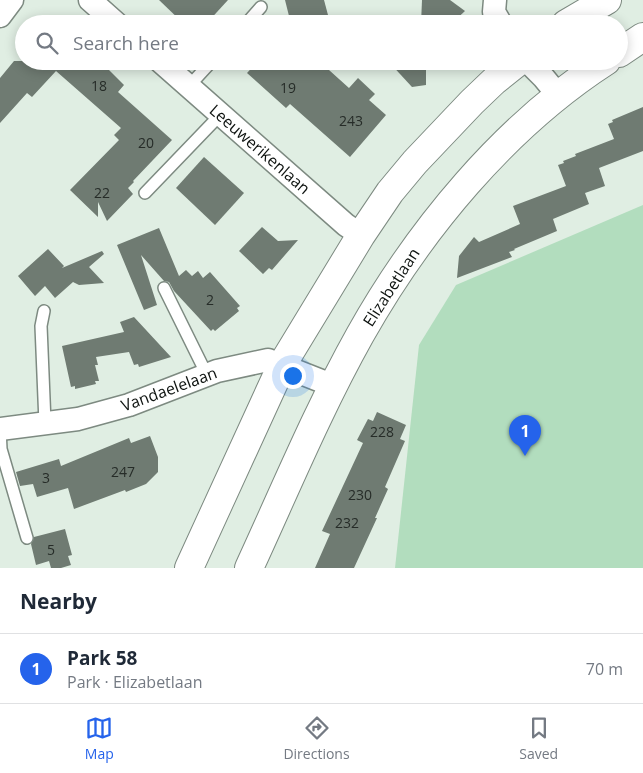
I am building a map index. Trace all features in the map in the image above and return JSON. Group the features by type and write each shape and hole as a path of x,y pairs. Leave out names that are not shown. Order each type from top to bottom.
{"main road":[{"path":"581,15 607,0"},
{"path":"628,47 643,37"},
{"path":"189,568 282,365 361,235 390,192 415,162 472,102 508,70"},
{"name":"Elizabetlaan","path":"249,568 334,386 361,334 435,220 508,140 558,95 593,70"}],"street":[{"path":"0,16 12,0"},
{"path":"90,0 107,15"},
{"path":"495,0 496,15"},
{"name":"Leeuwerikenlaan","path":"170,70 346,225 361,235"},
{"path":"536,70 558,95"},
{"name":"Vandaelelaan","path":"0,429 78,419 130,405 208,375 237,366 268,360 334,386"}],"lane":[{"path":"254,15 261,7"},
{"path":"189,86 204,70"},
{"path":"145,193 221,114"},
{"path":"164,288 208,375"},
{"path":"44,311 41,326 45,423"},
{"path":"0,429 2,450 27,538"}],"green space":[{"path":"643,205 643,568 395,568 419,345 456,285"}],"building":[{"path":"159,0 228,0 214,15 175,15"},
{"path":"285,0 324,0 328,15 289,15"},
{"path":"422,0 450,0 465,11 461,15 421,15"},
{"path":"14,61 15,70 109,70 124,85 118,92 172,140 133,181 128,188 133,194 107,221 98,202 98,217 70,190 119,140 114,135 121,128 56,71 32,97 27,93 0,123 0,78"},
{"path":"250,70 329,70 349,88 358,78 375,94 369,100 386,115 350,157 290,104 286,108 247,73"},
{"path":"396,70 426,70 426,85 412,87"},
{"path":"643,107 643,151 599,168 605,186 585,193 589,204 553,219 557,231 514,249 509,252 512,257 457,278 459,256 474,237 479,242 520,224 513,206 566,186 558,165 576,156 575,154 614,139 608,124 613,122 612,120"},
{"path":"204,157 244,193 215,225 176,188"},
{"path":"262,227 278,241 298,240 272,270 269,268 263,274 239,251"},
{"path":"159,228 179,276 186,270 192,276 198,271 203,278 210,272 240,306 237,308 239,311 215,331 213,329 211,331 174,291 169,282 164,281 141,255 157,305 144,310 117,245"},
{"path":"48,249 64,266 62,268 102,251 104,254 89,267 104,283 79,285 73,282 55,298 45,286 35,296 18,276"},
{"path":"134,317 171,357 139,367 138,364 134,365 129,352 96,357 98,365 95,365 99,381 95,381 96,384 75,389 75,386 71,387 62,346 124,332 120,322"},
{"path":"377,412 406,425 400,439 405,441 385,487 388,489 375,518 377,518 354,568 315,568 330,534 322,531 363,443 357,440 368,419 373,421"},
{"path":"150,436 158,457 158,472 146,484 126,492 125,490 74,509 68,488 37,497 33,484 20,486 16,472 59,459 61,466 129,438 131,443"},
{"path":"65,529 72,555 68,556 71,565 51,568 49,561 36,565 31,544 34,537"}],"place":[{"name":"Park 58","path":"525,456"}]}
